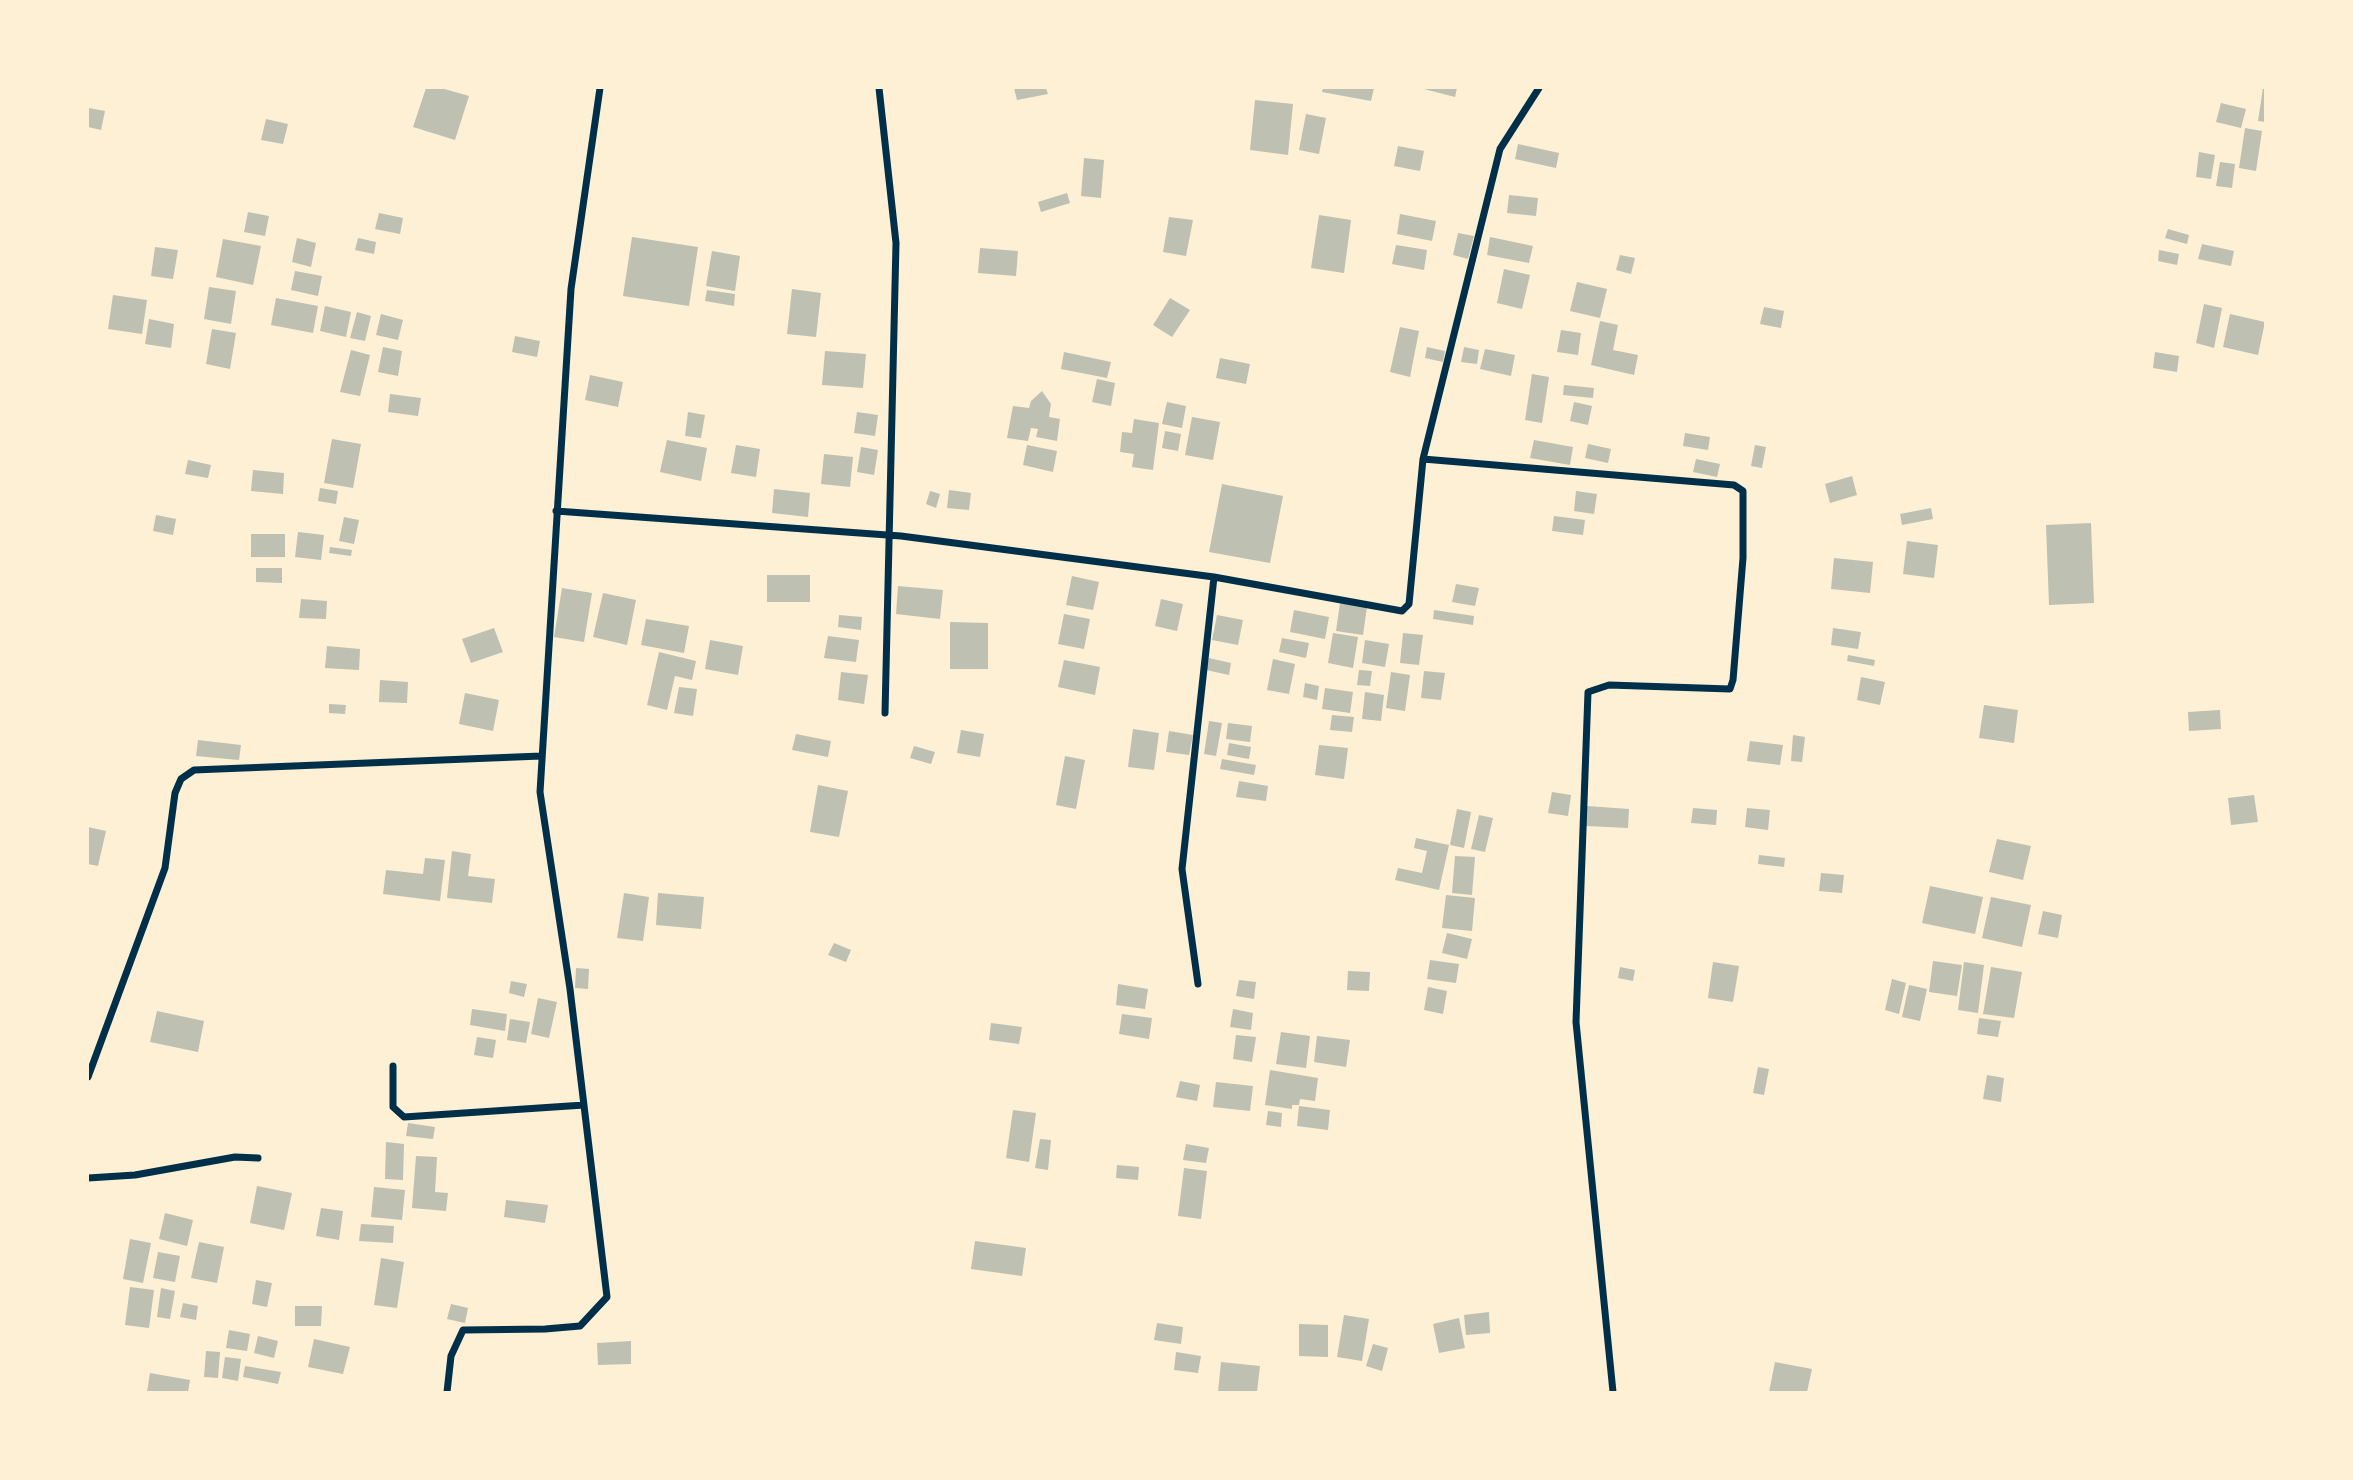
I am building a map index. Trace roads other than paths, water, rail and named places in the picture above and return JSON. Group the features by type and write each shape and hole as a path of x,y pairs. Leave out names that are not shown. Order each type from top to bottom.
{"street":[{"path":"447,1392 451,1356 463,1330 580,1326 607,1297 570,989 540,792 571,289 600,88"},
{"path":"879,88 897,243 885,713"},
{"path":"556,511 890,536 1214,577 1402,611 1409,604 1423,459 1500,149 1539,88"},
{"path":"1423,459 1734,485 1743,491 1744,558 1730,689 1609,685 1588,692 1576,1021 1613,1392"},
{"path":"1198,984 1182,869 1214,577"},
{"path":"88,1077 165,868 176,793 181,779 194,770 541,756"},
{"path":"393,1066 393,1107 404,1117 584,1105"},
{"path":"88,1178 135,1175 197,1166 234,1157 258,1158"}]}
